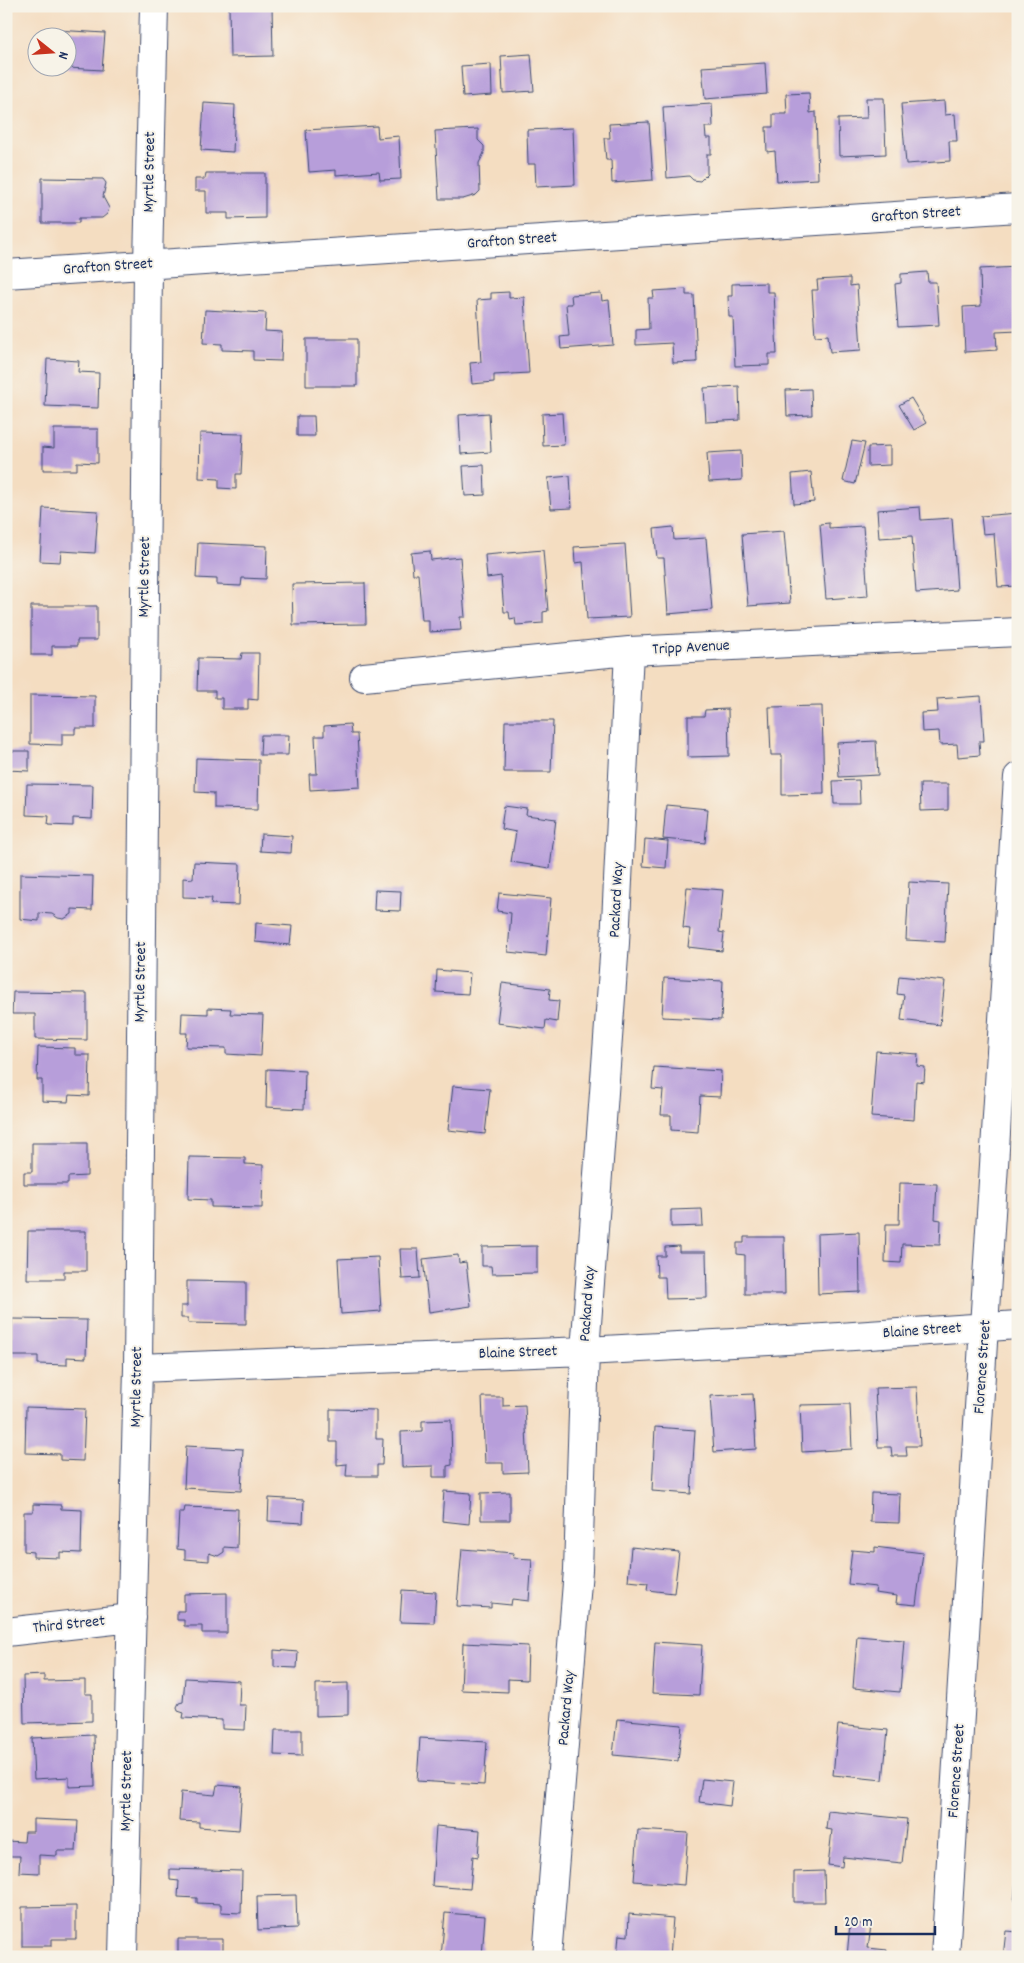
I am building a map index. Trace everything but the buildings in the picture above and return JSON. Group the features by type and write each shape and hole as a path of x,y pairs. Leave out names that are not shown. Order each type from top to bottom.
{"street":[{"name":"Myrtle Street","path":"123,1957 138,1368 148,264 154,6"},
{"name":"Grafton Street","path":"6,274 1018,208"},
{"name":"Tripp Avenue","path":"364,677 629,651 1018,632"},
{"name":"Packard Way","path":"547,1957 578,1570 585,1351 615,943 629,651"},
{"name":"Florence Street","path":"945,1957 1018,777"},
{"name":"Blaine Street","path":"138,1368 585,1351 1018,1325"},
{"name":"Third Street","path":"6,1632 132,1618"}]}
